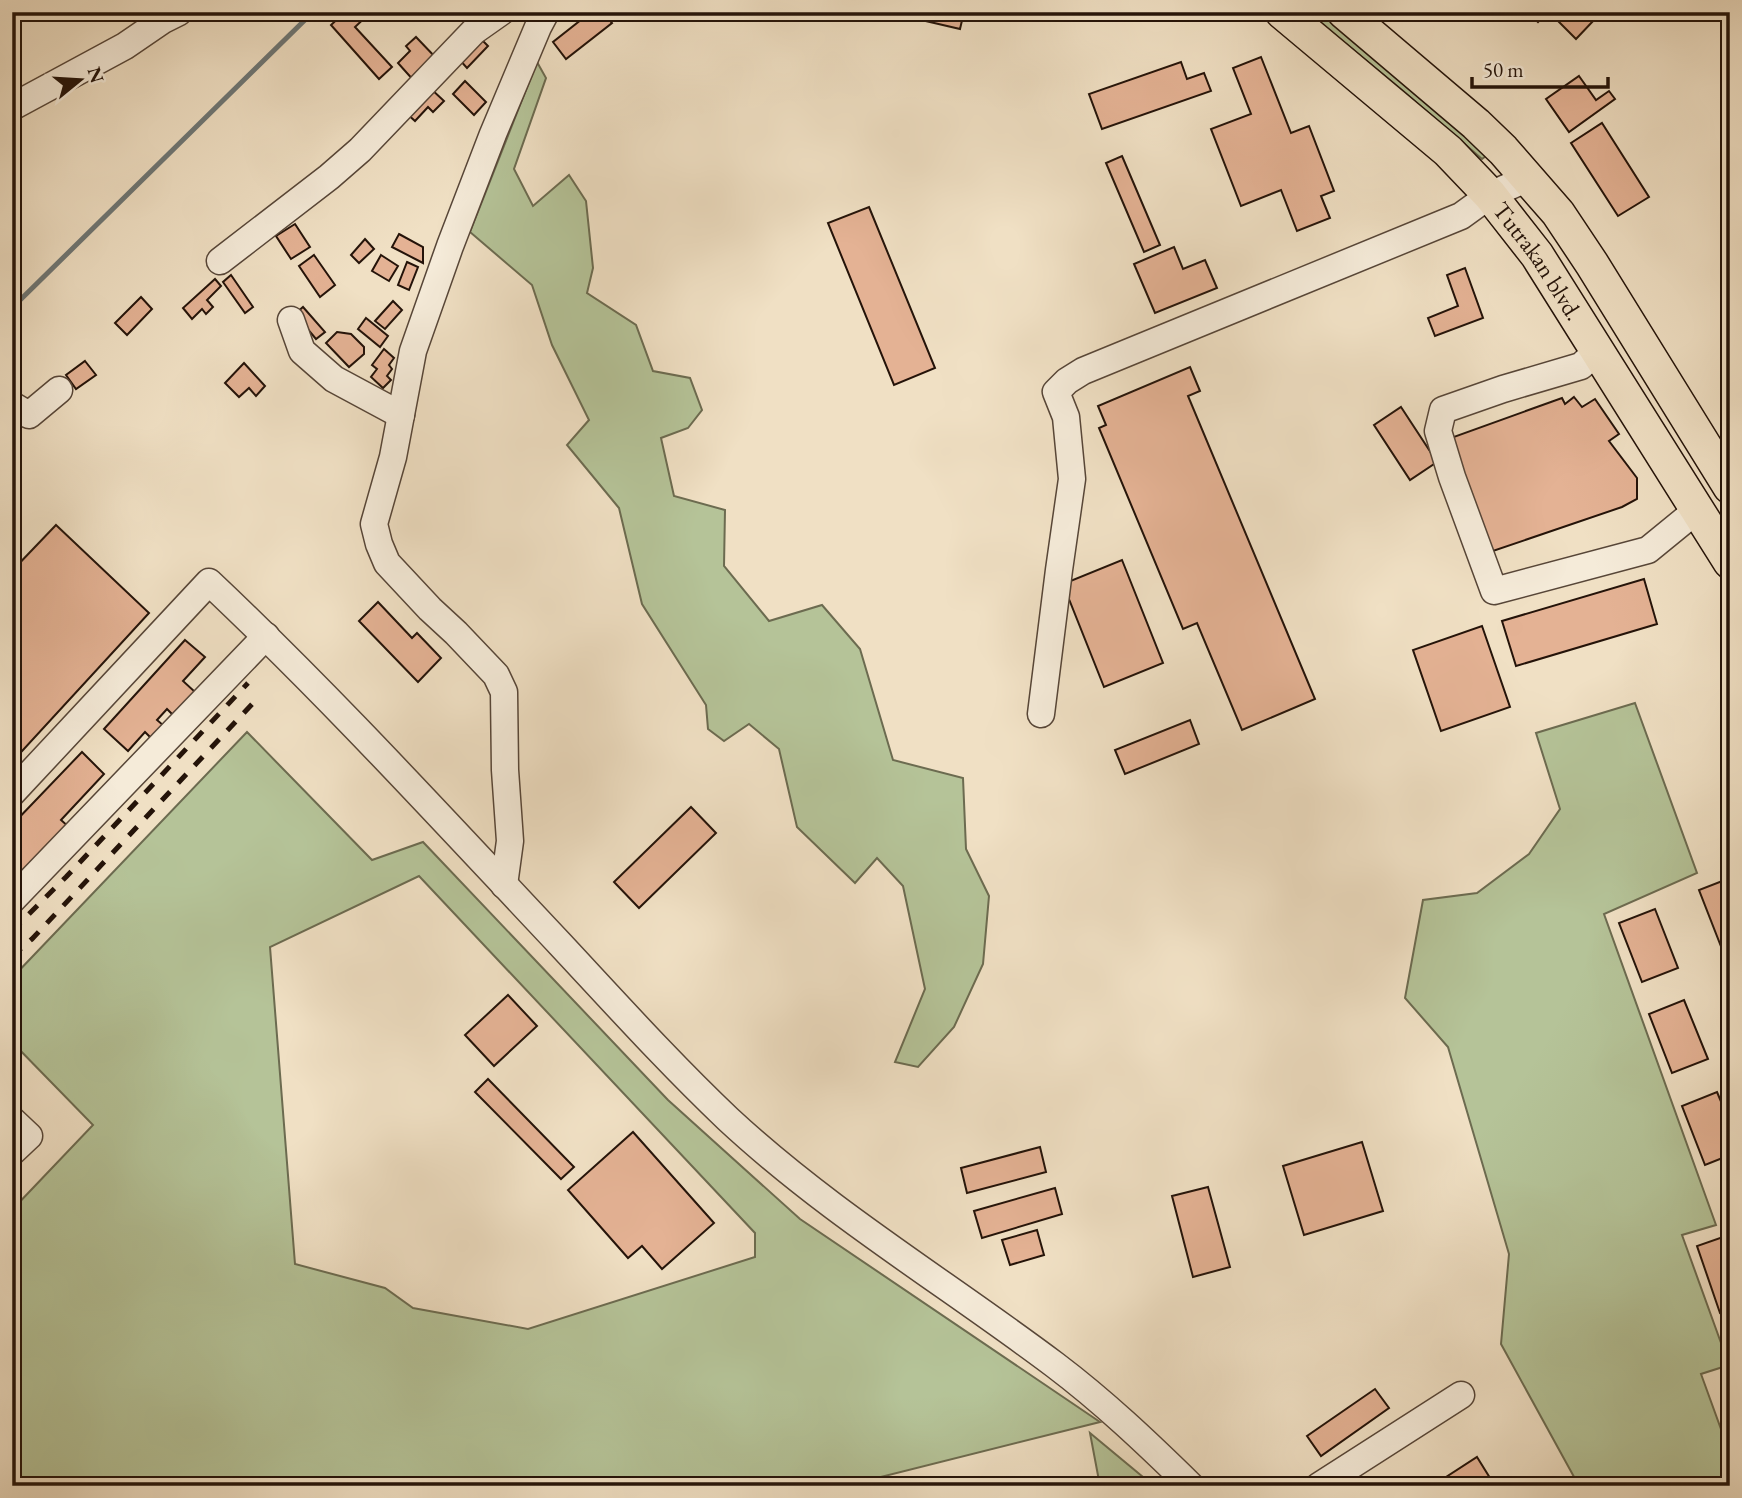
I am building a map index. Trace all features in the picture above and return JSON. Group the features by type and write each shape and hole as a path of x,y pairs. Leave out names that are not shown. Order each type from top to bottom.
{"main road":[{"name":"Tutrakan blvd.","path":"1282,12 1447,151 1490,195 1537,255 1730,562"},
{"name":"Tutrakan blvd.","path":"1344,12 1476,124 1503,150 1558,213 1730,487"}],"street":[{"path":"12,107 125,46 163,19 179,12"},
{"path":"220,261 329,177 359,150 474,31 501,12"},
{"path":"505,885 510,841 503,692 496,675 387,563 374,524 393,457 413,351 493,134 546,12"},
{"path":"1041,714 1072,479 1066,417 1056,392 1083,371 1461,216 1490,195 1528,178"},
{"path":"291,320 302,351 334,379 401,415"},
{"path":"1598,351 1581,366 1443,410 1438,431 1493,591 1648,550 1697,510"},
{"path":"12,405 29,415 59,390"},
{"path":"12,793 209,582 265,636 729,1120 813,1191 1056,1366 1129,1426 1191,1486"},
{"path":"12,900 265,636"},
{"path":"12,1120 29,1136 12,1152"},
{"path":"1319,1486 1461,1395"}],"green space":[{"path":"1307,12 1326,12 1465,127 1486,156 1482,159"},
{"path":"537,62 546,78 514,169 533,206 569,175 586,201 593,268 587,293 636,325 653,371 690,378 702,410 688,428 661,438 674,496 725,510 724,566 769,621 822,605 860,649 893,760 963,778 966,849 989,896 983,964 954,1027 918,1067 895,1062 925,989 903,886 877,858 855,883 797,827 779,749 749,724 724,741 708,729 706,705 642,604 619,508 567,445 589,420 552,345 532,285 470,232"},
{"path":"1635,703 1697,873 1604,914 1716,1225 1682,1235 1729,1365 1701,1374 1730,1454 1730,1486 1579,1486 1501,1344 1509,1254 1448,1047 1405,998 1423,900 1477,893 1529,854 1560,809 1536,733"},
{"path":"247,732 372,860 423,842 668,1100 800,1219 1100,1422 845,1486 12,1486 12,1210 93,1125 12,1042 12,978","holes":["419,876 755,1233 755,1257 528,1329 413,1308 385,1288 295,1264 270,947"]},
{"path":"1090,1433 1149,1482 1153,1486 1100,1486"}],"building":[{"path":"345,12 371,12 355,27 392,67 379,79 331,25"},
{"path":"376,12 389,12 381,19"},
{"path":"591,12 603,12 612,23 566,59 553,42"},
{"path":"887,12 964,12 960,29"},
{"path":"1528,12 1548,12 1538,22"},
{"path":"1567,12 1588,12 1595,19 1576,39 1558,21"},
{"path":"416,37 438,60 415,82 398,63 410,51 406,46"},
{"path":"479,37 488,46 467,68 458,58"},
{"path":"1261,57 1291,133 1309,126 1334,191 1321,196 1330,218 1297,231 1281,190 1241,206 1211,129 1251,114 1233,68"},
{"path":"1181,62 1187,79 1204,73 1211,91 1102,129 1089,94"},
{"path":"1579,76 1596,100 1609,91 1615,99 1569,132 1546,99"},
{"path":"465,81 486,102 474,115 453,94"},
{"path":"429,87 444,101 433,112 428,107 415,121 405,112"},
{"path":"1602,123 1649,197 1618,216 1571,143"},
{"path":"1122,156 1160,245 1144,252 1106,163"},
{"path":"869,207 935,368 894,385 828,223"},
{"path":"295,224 310,247 291,259 276,236"},
{"path":"399,234 423,247 423,263 392,247"},
{"path":"365,239 374,249 359,263 351,255"},
{"path":"1174,247 1183,269 1205,260 1217,288 1155,313 1134,264"},
{"path":"314,255 335,285 320,297 299,266"},
{"path":"381,255 398,266 389,281 372,271"},
{"path":"407,262 418,267 409,290 398,285"},
{"path":"1465,268 1483,318 1435,336 1428,318 1458,306 1447,275"},
{"path":"231,275 253,307 245,313 223,282"},
{"path":"215,279 221,286 207,300 213,307 206,314 202,309 192,319 183,308"},
{"path":"141,297 152,309 127,335 115,323"},
{"path":"393,301 402,310 385,329 375,321"},
{"path":"303,307 325,332 316,339 295,314"},
{"path":"366,318 388,336 380,347 358,329"},
{"path":"337,332 351,334 364,347 364,354 349,367 326,343"},
{"path":"384,349 394,358 389,365 392,369 387,376 391,380 383,388 371,377 377,369 372,365"},
{"path":"85,361 96,375 76,389 66,375"},
{"path":"244,363 265,386 256,396 249,388 239,397 225,383"},
{"path":"1190,367 1200,391 1188,396 1315,699 1242,730 1197,623 1183,629 1099,428 1106,425 1098,406"},
{"path":"1574,397 1582,407 1595,399 1619,434 1609,441 1637,478 1637,499 1622,507 1487,553 1448,439 1562,398 1565,404"},
{"path":"1401,407 1437,462 1410,480 1374,425"},
{"path":"56,525 149,613 12,762 12,571"},
{"path":"1122,560 1163,663 1104,687 1063,584"},
{"path":"1644,579 1657,624 1516,666 1502,621"},
{"path":"378,602 412,638 417,633 441,658 418,682 359,621"},
{"path":"1482,626 1510,707 1441,731 1413,650"},
{"path":"185,640 205,657 183,681 195,692 173,715 167,709 157,720 164,726 152,739 145,732 128,751 104,729"},
{"path":"1190,720 1199,744 1125,774 1115,750"},
{"path":"82,752 104,774 61,820 70,828 12,883 12,825"},
{"path":"691,807 716,833 639,908 614,882"},
{"path":"1730,878 1730,946 1722,949 1699,890"},
{"path":"1655,909 1678,968 1642,982 1619,923"},
{"path":"508,995 537,1026 494,1066 465,1035"},
{"path":"1684,1000 1708,1059 1672,1073 1649,1014"},
{"path":"488,1079 574,1167 561,1179 475,1092"},
{"path":"1717,1092 1730,1123 1730,1155 1705,1165 1682,1106"},
{"path":"633,1132 714,1223 662,1269 642,1246 628,1258 568,1190"},
{"path":"1362,1142 1383,1211 1304,1235 1283,1166"},
{"path":"1040,1147 1046,1172 967,1193 961,1168"},
{"path":"1208,1187 1230,1267 1193,1277 1172,1196"},
{"path":"1055,1188 1062,1214 982,1238 974,1211"},
{"path":"1037,1230 1044,1255 1010,1265 1002,1240"},
{"path":"1723,1237 1730,1256 1730,1309 1720,1313 1697,1246"},
{"path":"1730,1386 1730,1409 1722,1388"},
{"path":"1375,1389 1389,1408 1321,1456 1307,1436"},
{"path":"1477,1457 1490,1478 1477,1486 1448,1486 1443,1479"}],"waterway":[{"path":"12,308 313,12"}],"railway":[{"path":"12,931 248,683"},
{"path":"12,956 32,939 254,702"}]}
